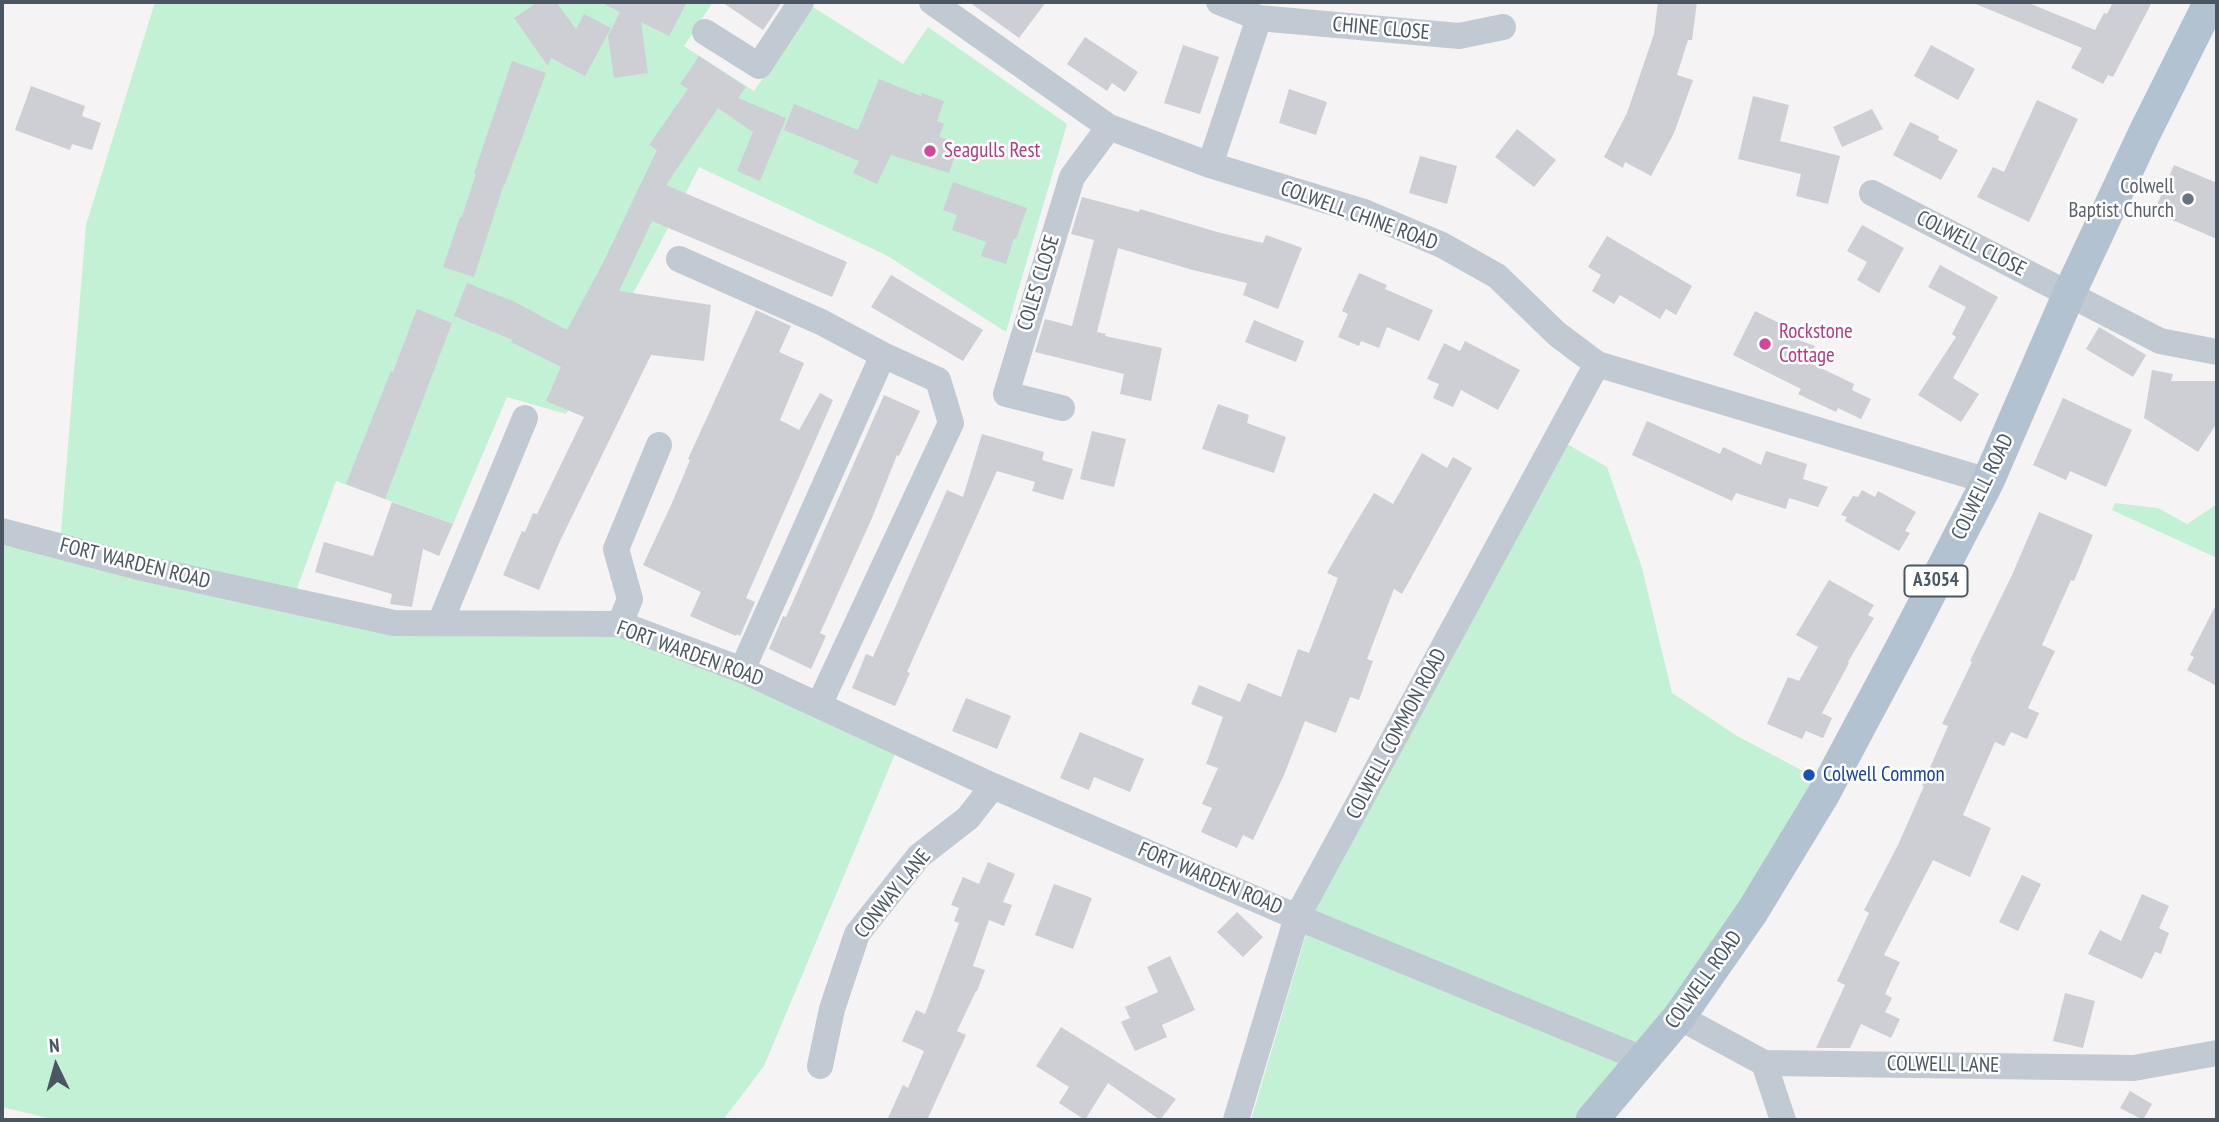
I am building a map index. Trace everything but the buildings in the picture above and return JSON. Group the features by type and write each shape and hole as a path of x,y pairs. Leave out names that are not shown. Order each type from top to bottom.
{"main road":[{"name":"COLWELL ROAD","path":"1592,1120 1679,1017 1752,912 1823,795 1988,481 2069,294 2210,2"}],"street":[{"path":"705,32 759,66 801,2"},
{"name":"COLWELL CHINE ROAD","path":"932,2 1109,127 1210,165 1364,212 1442,245 1497,276 1557,334 1597,364 1988,481"},
{"name":"CHINE CLOSE","path":"1219,2 1259,18 1459,37 1503,27"},
{"path":"1210,165 1259,18"},
{"name":"COLES CLOSE","path":"1062,408 1006,394 1072,177 1109,127"},
{"name":"COLWELL CLOSE","path":"1872,193 2160,341 2217,352"},
{"path":"679,258 821,322 938,380 951,423 820,705"},
{"path":"742,670 883,355"},
{"name":"COLWELL COMMON ROAD","path":"1236,1120 1297,917 1597,364"},
{"path":"440,623 525,418"},
{"path":"620,624 630,599 616,549 659,445"},
{"name":"FORT WARDEN ROAD","path":"2,531 138,567 394,623 620,624 742,670 993,786 1297,917 1645,1060"},
{"name":"CONWAY LANE","path":"820,1066 832,1009 857,934 919,856 968,818 993,786"},
{"name":"COLWELL LANE","path":"1679,1017 1764,1063 2134,1069 2217,1053"},
{"path":"1764,1063 1783,1120"}],"green space":[{"path":"155,2 713,2 684,46 754,91 813,7 903,64 928,27 1067,124 1006,332 886,255 699,167 566,414 507,397 453,524 336,481 295,594 263,602 619,630 898,747 764,1066 723,1120 56,1120 2,1107 2,545 59,557 86,225"},
{"name":"Colwell Common","path":"1567,444 1607,467 1642,568 1672,693 1737,736 1822,781 1738,924 1577,1120 1251,1120 1314,907"},
{"path":"2115,503 2158,508 2187,524 2217,504 2217,558 2112,510"}],"place":[{"name":"Seagulls Rest","path":"930,151"},
{"name":"Colwell Baptist Church","path":"2188,199"},
{"name":"Rockstone Cottage","path":"1765,344"},
{"name":"Colwell Common","path":"1809,775"}]}
